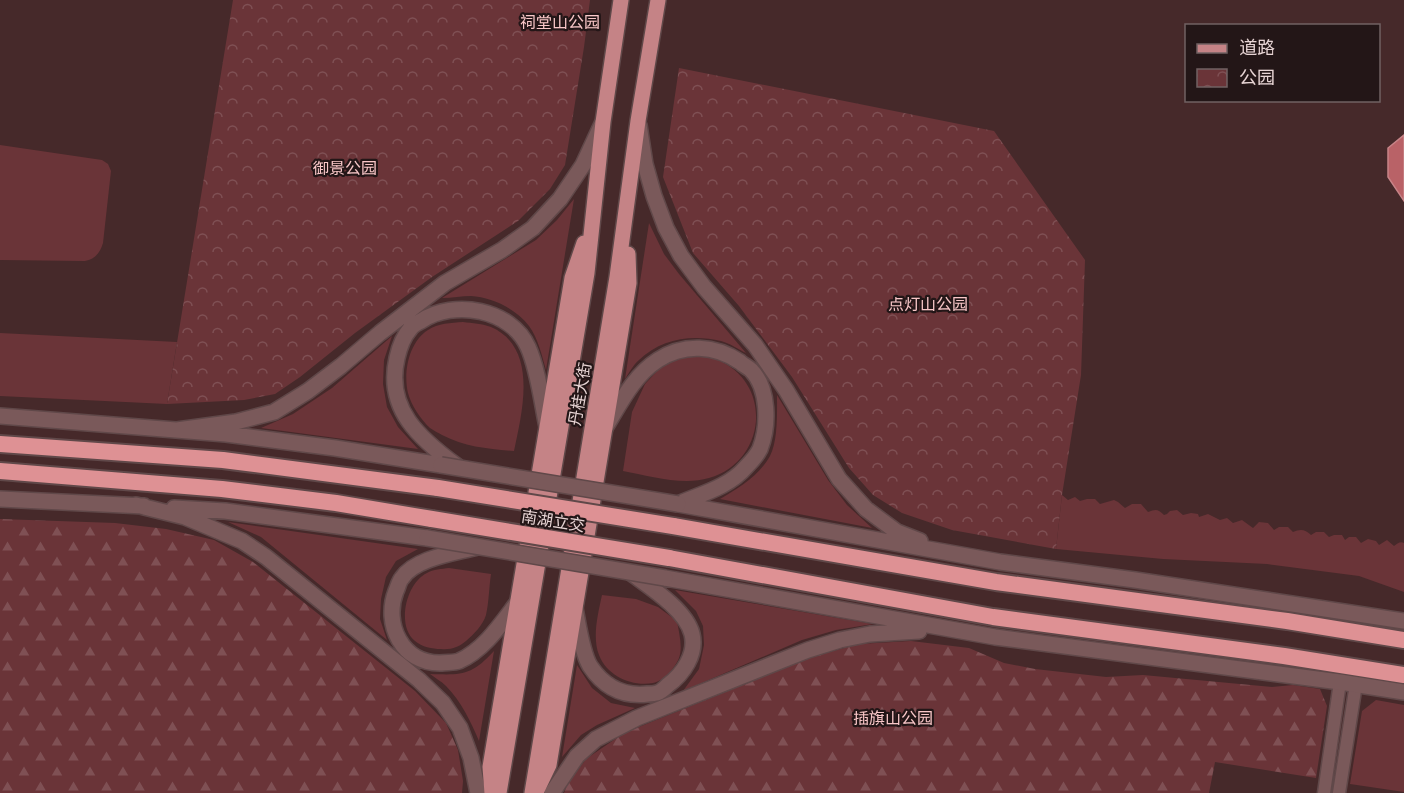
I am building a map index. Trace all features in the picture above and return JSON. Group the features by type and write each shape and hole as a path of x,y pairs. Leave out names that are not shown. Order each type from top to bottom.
{"highway":[{"name":"南湖立交","path":"0,444 222,460 438,488 996,582 1287,621 1404,640"},
{"name":"南湖立交","path":"0,471 222,489 336,503 669,558 993,617 1284,656 1404,675"}],"main road":[{"name":"丹桂大街","path":"499,793 587,273 603,122 621,0"},
{"name":"丹桂大街","path":"534,793 617,277 638,122 658,0"},
{"path":"492,793 490,767 572,278 593,214"},
{"path":"534,793 549,765 629,283 626,215"}],"street":[{"path":"177,430 236,422 274,412 308,391 445,283 533,228 560,199 583,165 603,122"},
{"path":"638,122 645,164 654,196 666,228 681,256 704,287 755,345 786,390 839,479 866,509 897,532 954,554"},
{"path":"459,468 434,449 413,428 401,410 395,389 395,367 399,348 410,328 430,315 455,310 477,311 495,316 514,328 528,346 547,429"},
{"path":"605,429 641,374 658,360 678,350 707,348 729,356 752,371 763,390 766,406 765,427 759,450 745,469 725,484 678,504"},
{"path":"0,416 226,434 335,448 678,504 1000,562 1404,621"},
{"path":"0,499 225,511 427,538 995,637 1404,692"},
{"path":"136,505 185,517 242,541 266,557 418,680 443,703 460,728 471,758 478,793"},
{"path":"477,547 415,566 402,578 393,600 392,624 400,643 415,656 433,663 457,662 476,651 517,603"},
{"path":"575,607 588,664 601,680 620,692 636,695 658,693 686,668 692,652 692,634 684,617 631,573"},
{"path":"1134,580 1349,631"},
{"path":"552,793 577,756 596,739 648,714 808,650 840,640 870,634 952,630"},
{"path":"1284,656 1404,687"},
{"path":"1324,793 1340,682"},
{"path":"1339,793 1356,684"}],"green space":[{"name":"御景公园","path":"233,0 590,0 565,165 550,189 518,221 432,277 275,394 244,400 167,404"},
{"name":"点灯山公园","path":"679,68 994,131 1085,260 1081,375 1056,549 952,530 902,513 873,495 849,468 792,377 739,306 693,253 663,177"},
{"path":"0,145 102,160 108,164 111,171 103,243 99,253 85,261 0,260"},
{"path":"574,199 546,370 532,331 524,320 510,309 495,301 479,297 442,298 536,240 557,220"},
{"path":"649,223 664,254 746,353 721,341 699,338 677,340 648,353 635,364 625,379"},
{"path":"463,322 491,327 506,337 516,350 521,365 523,401 514,451 468,445 442,435 423,421 409,398 407,367 416,342 421,335 436,326"},
{"path":"0,333 177,342 167,404 0,396"},
{"path":"392,336 384,360 383,384 387,407 398,427 418,449 261,428 293,414 332,388"},
{"path":"695,356 718,360 736,371 748,386 755,404 756,422 752,440 742,456 728,469 699,480 666,479 623,471 632,412 645,384 659,369 675,360"},
{"path":"777,395 828,480 847,505 872,528 720,499 754,475 770,456 776,435"},
{"path":"1062,495 1068,500 1075,497 1080,501 1095,499 1100,504 1114,500 1125,508 1132,504 1141,504 1148,512 1157,510 1164,515 1177,510 1183,515 1191,513 1198,514 1199,517 1208,514 1220,520 1227,518 1233,523 1242,520 1253,528 1259,522 1268,523 1274,530 1279,527 1288,527 1293,532 1302,530 1311,535 1324,532 1329,537 1342,535 1345,540 1349,537 1356,537 1361,543 1368,539 1376,541 1379,545 1387,540 1394,546 1403,542 1404,592 1359,576 1267,564 1163,559 1056,549"},
{"path":"0,519 115,523 166,529 214,540 253,562 415,691 446,723 458,750 463,781 462,793 0,793"},
{"path":"228,522 418,549 396,561 386,577 381,599 380,619 387,640 261,537"},
{"path":"449,568 491,574 486,615 478,629 461,645 448,649 427,647 415,641 409,634 405,616 406,605 409,595 420,578 432,571"},
{"path":"675,590 873,624 836,630 802,640 683,691 699,669 704,645 703,626 696,611"},
{"path":"602,595 636,599 658,607 677,621 681,649 679,658 669,674 657,682 645,684 621,678 608,669 597,648 597,618"},
{"name":"插旗山公园","path":"911,641 969,648 1004,663 1035,669 1106,677 1143,675 1272,687 1293,685 1320,689 1327,706 1316,778 1215,762 1209,793 564,793 567,785 586,759 624,733 815,656 859,644"},
{"path":"494,651 479,741 456,698 444,684 430,674 458,674 472,670"},
{"path":"577,665 592,688 611,703 635,708 581,735 562,757"},
{"path":"1376,700 1404,705 1404,792 1350,784 1362,711"}],"shaded area":[{"path":"1404,135 1404,201 1388,177 1388,148"}],"park label":[{"name":"祠堂山公园","path":"560,22"}]}
